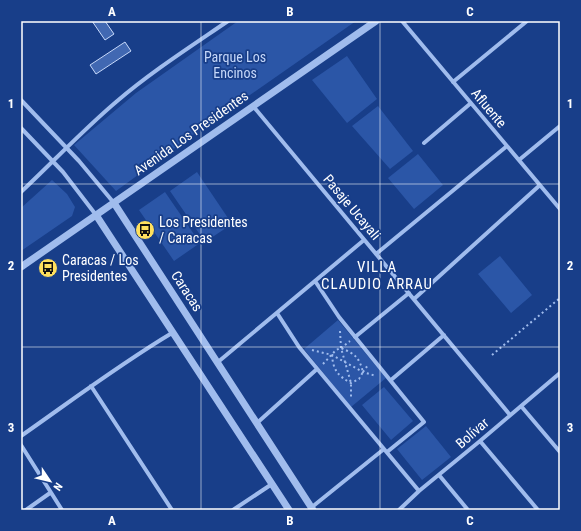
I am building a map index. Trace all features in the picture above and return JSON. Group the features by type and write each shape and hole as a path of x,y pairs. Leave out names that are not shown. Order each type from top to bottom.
{"street":[{"path":"21,192 52,161 124,96 228,21"},
{"name":"Avenida Los Presidentes","path":"21,267 376,21"},
{"name":"Afluente","path":"402,21 560,209"},
{"path":"453,82 528,21"},
{"name":"Caracas","path":"21,100 91,175 114,203 312,509"},
{"path":"424,143 471,103"},
{"name":"Pasaje Ucayali","path":"253,106 510,415"},
{"path":"519,160 560,126"},
{"path":"21,128 73,184 96,215 289,510"},
{"path":"376,254 507,146"},
{"path":"414,299 540,185"},
{"path":"218,362 364,240"},
{"path":"312,509 424,422 339,317 315,281"},
{"path":"355,337 409,293"},
{"path":"277,313 317,369 419,491"},
{"path":"21,436 91,386 172,333"},
{"path":"391,380 444,335"},
{"path":"257,423 317,369"},
{"name":"Bolívar","path":"398,510 560,373"},
{"path":"91,386 172,510"},
{"path":"521,406 560,451"},
{"path":"480,441 538,510"},
{"path":"21,445 62,510"},
{"path":"439,476 468,510"},
{"path":"233,510 272,484"},
{"path":"26,510 50,493"}],"path":[{"path":"492,355 560,298"},
{"path":"339,317 341,348 351,383 352,410"},
{"path":"317,369 336,350 355,337"},
{"path":"300,347 332,355 363,372 391,380"},
{"path":"341,348 352,353 360,360 363,372 359,379 351,383"},
{"path":"332,355 333,365 342,378 351,383"}],"green space":[{"name":"Parque Los Encinos","path":"238,21 356,21 197,132 116,191 74,145 136,93"},
{"path":"347,56 377,99 347,123 312,80"},
{"path":"378,106 413,151 390,169 352,126"},
{"path":"418,154 443,185 414,209 388,178"},
{"path":"197,172 232,224 205,242 170,191"},
{"path":"52,180 67,194 75,207 72,216 21,251 21,208"},
{"path":"165,192 200,243 174,261 139,210"},
{"path":"500,256 532,295 511,313 478,274"},
{"path":"338,320 386,378 351,407 304,349"},
{"path":"384,387 413,421 391,440 362,405"},
{"path":"426,426 451,457 422,480 397,449"}],"building":[{"path":"92,21 105,21 114,34 105,40"},
{"path":"125,42 131,51 96,74 90,65"}],"place":[{"name":"Los Presidentes / Caracas","path":"145,230"},
{"name":"Caracas / Los Presidentes","path":"48,268"}],"district":[{"name":"VILLA CLAUDIO ARRAU","path":"377,276"}]}
